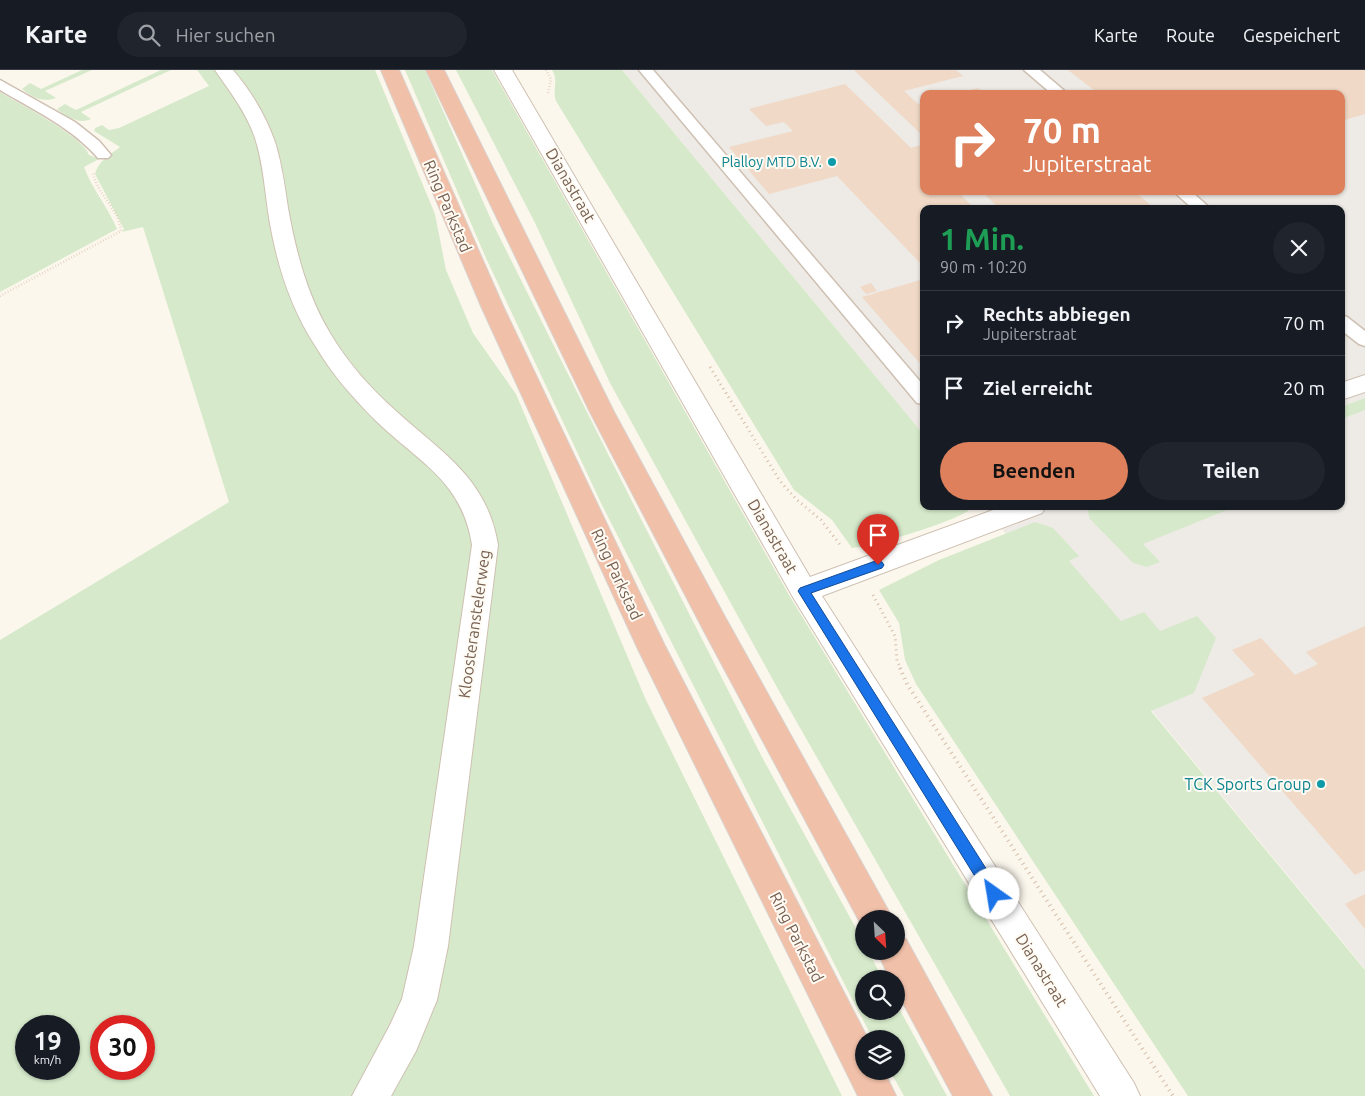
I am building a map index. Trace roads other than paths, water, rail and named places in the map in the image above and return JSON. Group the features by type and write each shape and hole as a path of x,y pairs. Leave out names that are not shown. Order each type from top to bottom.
{"highway":[{"name":"Ring Parkstad","path":"390,70 489,299 651,647 855,1052"},
{"path":"435,70 602,412 719,634 871,910"},
{"path":"899,960 973,1096"},
{"name":"Ring Parkstad","path":"869,1080 877,1096"}],"street":[{"name":"Kloosteranstelerweg","path":"224,70 243,94 264,138 270,160 288,262 302,299 320,336 364,394 450,473 480,516 485,531 485,545 431,946 419,1000 406,1030 371,1096"},
{"name":"Dianastraat","path":"503,70 804,591 1121,1096"},
{"path":"1345,390 1365,383"},
{"path":"804,591 1017,510"}],"lane":[{"path":"646,70 920,393"},
{"path":"1031,70 1056,90"},
{"path":"0,84 78,130 92,142 102,155"},
{"path":"1186,195 1198,205"},
{"path":"1345,324 1365,340"}],"place":[{"name":"Plalloy MTD B.V.","path":"832,162"},
{"name":"TCK Sports Group","path":"1321,784"}]}
